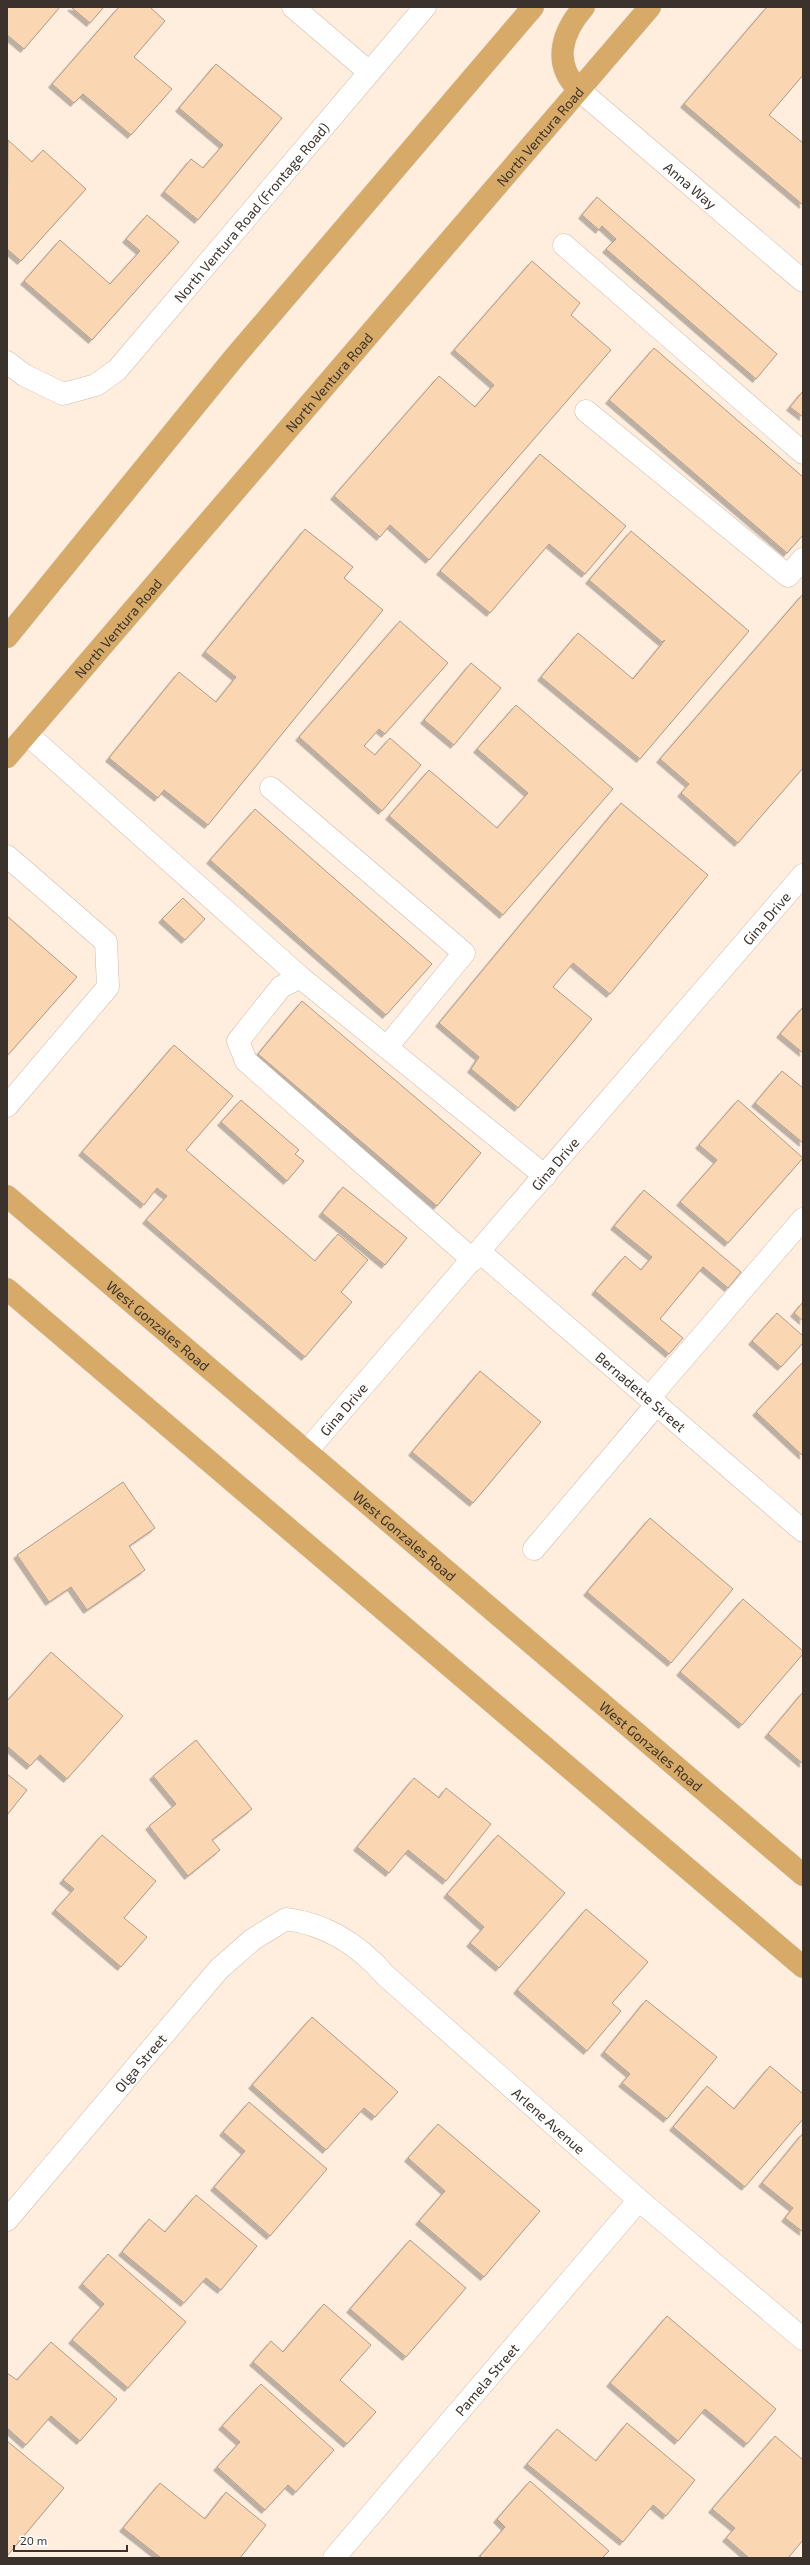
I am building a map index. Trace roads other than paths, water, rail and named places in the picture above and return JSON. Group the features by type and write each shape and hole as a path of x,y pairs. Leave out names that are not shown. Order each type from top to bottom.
{"main road":[{"path":"7,636 233,359 533,7"},
{"path":"578,89 566,74 563,53 565,39 570,26 584,7"},
{"name":"North Ventura Road","path":"7,757 578,89 650,7"},
{"name":"West Gonzales Road","path":"7,1196 803,1876"},
{"path":"7,1289 803,1967"}],"street":[{"path":"293,7 369,72"},
{"name":"North Ventura Road (Frontage Road)","path":"7,362 24,375 62,394 96,385 117,370 425,7"},
{"name":"Anna Way","path":"578,89 803,281"},
{"path":"564,245 803,453"},
{"path":"586,411 788,576 803,559"},
{"path":"27,734 300,977 545,1176"},
{"path":"271,788 464,953 387,1047"},
{"path":"7,856 106,942 108,987 7,1106"},
{"name":"Gina Drive","path":"306,1452 803,875"},
{"name":"Bernadette Street","path":"300,977 281,987 238,1041 246,1061 476,1256 653,1402 803,1531"},
{"path":"534,1549 803,1219"},
{"name":"Arlene Avenue","path":"286,1919 305,1921 337,1935 372,1960 392,1981 639,2200 803,2339"},
{"name":"Olga Street","path":"7,2220 219,1969 252,1940 286,1919"},
{"name":"Pamela Street","path":"334,2558 639,2200"}]}
